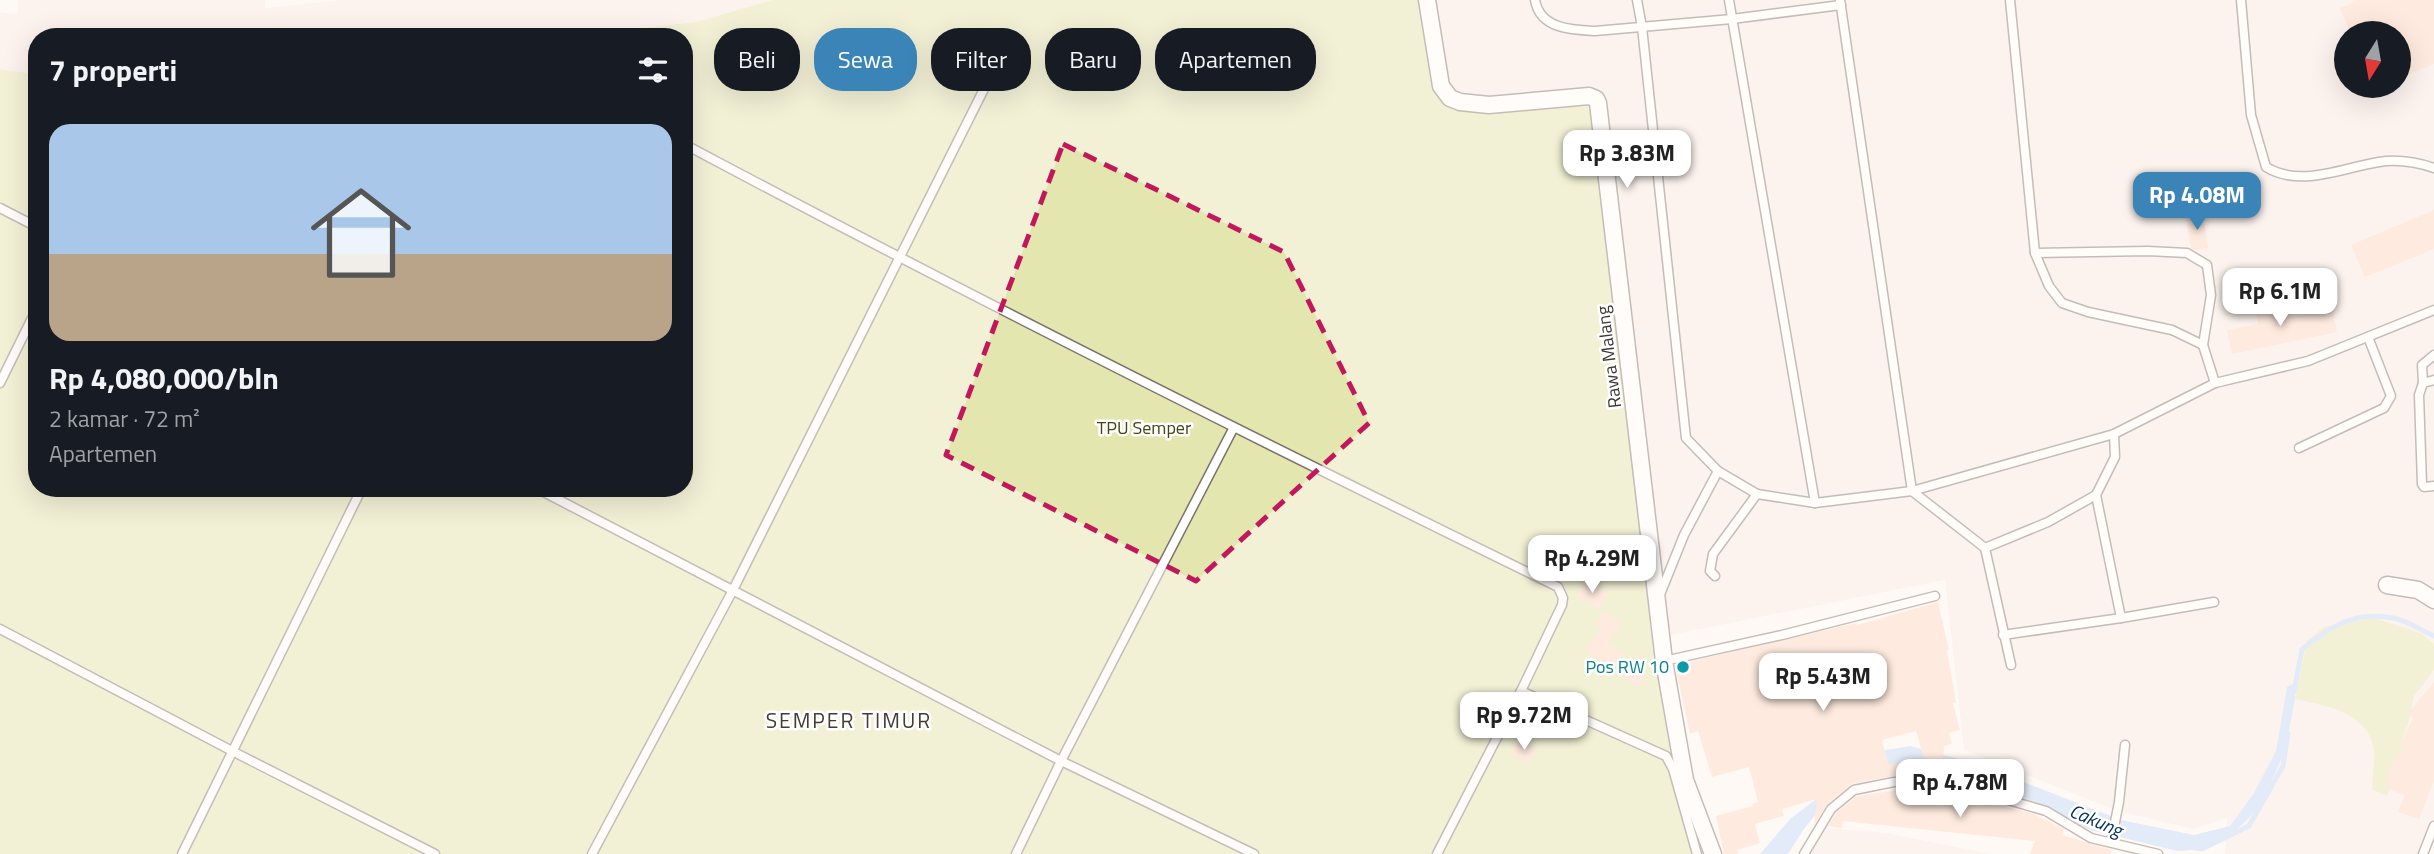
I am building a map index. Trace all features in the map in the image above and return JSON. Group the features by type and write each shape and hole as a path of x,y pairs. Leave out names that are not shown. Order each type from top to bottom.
{"street":[{"name":"Rawa Malang","path":"1427,0 1441,86 1450,98 1460,102 1489,105 1589,96 1598,103 1664,660 1685,780 1707,853"},
{"path":"2387,585 2418,590 2434,600"}],"lane":[{"path":"1535,0 1536,9 1553,26 1595,31 1732,19 1841,2 1912,491 1985,548 2011,665"},
{"path":"1637,0 1686,438 1718,471 1757,494 1815,503 1912,491 2115,434 2215,383 2308,361 2434,310"},
{"path":"1729,0 1815,503"},
{"path":"2010,0 2035,253 2049,286 2062,303 2088,312 2172,330 2203,345"},
{"path":"2241,0 2251,116 2266,167 2290,177 2303,178 2382,161 2412,161 2434,168"},
{"path":"592,854 733,590 983,91"},
{"path":"693,149 898,258 1233,429 1558,587 1563,598 1562,605 1437,854"},
{"path":"0,208 28,222"},
{"path":"2035,253 2148,251 2187,253 2201,260 2207,265 2211,295 2203,345 2215,383"},
{"path":"0,383 28,326"},
{"path":"2299,447 2384,408 2389,403 2391,396 2368,337"},
{"path":"2434,355 2422,365 2423,383 2418,395 2422,484 2424,487 2434,486"},
{"path":"2423,383 2434,380"},
{"path":"1016,854 1061,761 1233,429"},
{"path":"1985,548 2048,522 2096,495 2115,457 2115,434"},
{"path":"1657,603 1684,535 1718,471"},
{"path":"1715,576 1710,571 1713,554 1757,494"},
{"path":"2096,495 2121,618"},
{"path":"182,854 358,497"},
{"path":"553,497 1061,761 1254,854"},
{"path":"1664,660 1782,635 1935,596"},
{"path":"2003,635 2214,602"},
{"path":"0,629 435,854"},
{"path":"1521,691 1666,756 1707,853"},
{"path":"2112,839 2125,745"},
{"path":"1804,854 1831,809 1854,790 1918,780 1964,787 2046,811 2091,838 2112,839 2158,854"},
{"path":"2423,854 2434,826"}],"highlighted area":[{"path":"1063,144 1284,252 1369,423 1196,581 946,455"}],"shaded area":[{"path":"18,0 265,0 265,8 340,0 772,0 696,22 640,28 28,28 28,73 0,69 0,12 17,14"},
{"path":"1429,0 2434,0 2434,835 2428,854 2225,854 2227,818 2193,829 2117,811 1964,750 1945,580 1661,637 1450,98"},
{"path":"1824,820 1830,828 1886,833 1992,854 1804,854"}],"green space":[{"name":"TPU Semper","path":"772,0 1429,0 1450,98 1589,96 1685,780 1713,854 0,854 0,69 28,73 28,497 693,497 693,28 640,28 696,22"},
{"path":"2374,618 2421,633 2434,644 2434,670 2414,696 2408,725 2400,744 2404,753 2387,796 2372,790 2373,745 2362,725 2330,707 2295,699 2307,641 2324,627"}],"water":[{"path":"2295,683 2289,730 2281,760 2266,793 2255,812 2233,833 2208,846 2177,851 2090,830 2044,806 1931,761 1870,767 1830,797 1788,854 1760,854 1790,819 1879,751 1910,746 1978,764 2121,820 2194,835 2230,826 2254,793 2276,751 2287,687"}],"building":[{"path":"2359,0 2434,0 2434,64 2412,73 2412,21 2345,21 2340,8"},
{"path":"2434,210 2434,249 2365,277 2351,245"},
{"path":"2203,214 2208,248 2195,250 2191,248 2186,217"},
{"path":"2270,296 2275,320 2332,308 2337,332 2232,354 2227,330 2258,324 2253,300"},
{"path":"1587,580 1608,594 1598,610 1577,596"},
{"path":"1938,602 1949,650 1956,703 1953,703 1960,730 1949,733 1952,744 1944,746 1942,777 1917,773 1852,784 1827,804 1814,825 1817,799 1782,809 1784,816 1755,824 1760,843 1737,850 1738,854 1724,854 1716,816 1753,806 1752,804 1758,802 1749,767 1712,777 1698,731 1690,734 1675,665 1856,623 1857,625","holes":["1916,731 1925,762 1888,764 1882,740"]},
{"path":"1604,611 1622,623 1608,643 1624,653 1621,657 1647,676 1639,688 1585,651 1601,628 1595,625"},
{"path":"2434,682 2434,781 2419,819 2398,812 2405,795 2390,790 2391,786 2385,784 2393,762 2403,750 2400,744 2413,718 2408,714"},
{"path":"1519,739 1537,751 1528,765 1510,752"},
{"path":"1918,787 1962,794 2034,814 2064,829 2062,835 2112,850 2111,854 2030,854 2035,841 1843,821 1842,828 1828,826 1836,813 1857,796"}],"waterway":[{"name":"Cakung","path":"2294,692 2302,649 2323,633 2344,622 2366,617 2393,618 2434,636"},
{"name":"Cakung","path":"2195,848 2202,849 2249,826 2283,766 2288,733"}],"place":[{"name":"Pos RW 10","path":"1683,667"}],"district":[{"name":"SEMPER TIMUR","path":"849,721"}]}
